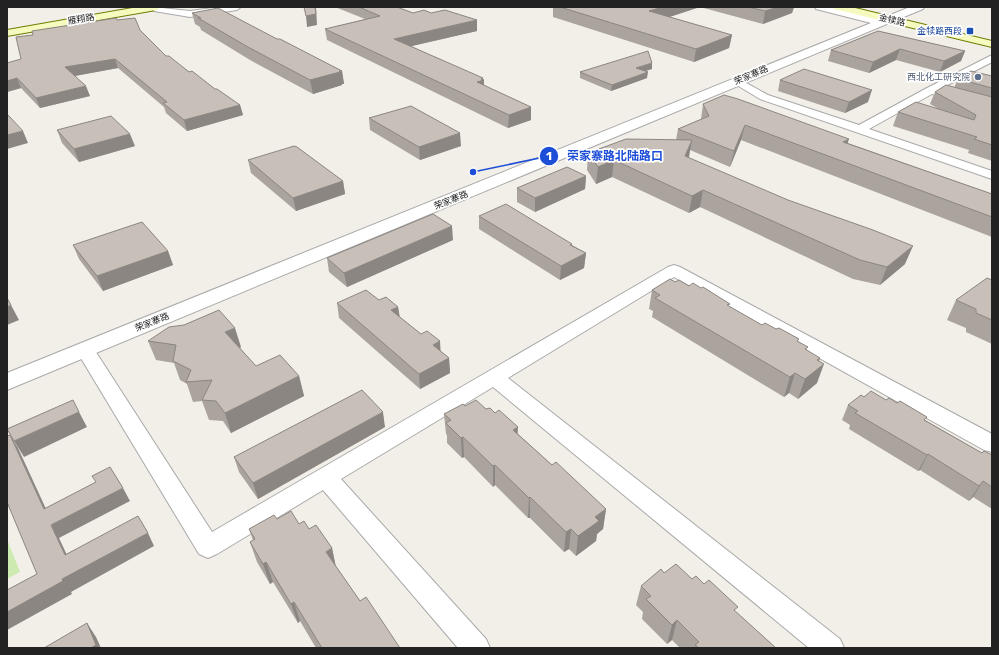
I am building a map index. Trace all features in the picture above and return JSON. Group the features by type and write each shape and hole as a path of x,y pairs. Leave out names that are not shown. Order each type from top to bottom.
{"main road":[{"name":"雁翔路","path":"7,28 136,7"},
{"name":"雁翔路","path":"7,33 157,7"},
{"name":"金犊路","path":"838,7 886,14 992,44"},
{"name":"金犊路","path":"856,7 992,39"}],"street":[{"path":"157,7 157,9 190,14 237,7"},
{"path":"820,7 886,14 919,7"},
{"name":"荣家寨路","path":"7,382 709,94 886,14"},
{"name":"荣家寨路","path":"7,367 698,88 729,78 886,14"},
{"path":"859,130 992,58"},
{"path":"735,81 764,97 992,175"},
{"path":"931,90 992,108"},
{"path":"709,94 731,102"},
{"path":"85,350 208,547 674,270 992,444"},
{"path":"494,377 830,648"},
{"path":"326,477 476,648"}],"green space":[{"path":"7,539 20,572 7,579"}],"building":[{"path":"304,7 315,7 316,14 306,16"},
{"path":"359,7 397,7 413,13 424,10 431,13 445,10 477,20 394,39 483,78 481,79 484,80 477,82 531,107 509,115 325,29 380,16"},
{"path":"560,7 663,7 649,11 732,35 696,49"},
{"path":"748,7 778,7 765,11"},
{"path":"218,8 342,71 310,80 248,47 192,13"},
{"path":"116,18 117,20 135,18 140,30 166,56 169,56 189,72 192,71 215,89 240,105 184,120 163,103 167,102 115,59 65,67 86,86 36,98 17,78 7,81 7,63 21,59 16,37 33,35 32,31"},
{"path":"878,31 965,51 944,61 900,49 873,62 831,50"},
{"path":"648,51 652,63 636,68 648,72 612,85 580,72"},
{"path":"804,69 872,90 849,102 780,80"},
{"path":"971,71 992,76 992,88 958,79"},
{"path":"946,85 992,97 992,145 974,139 977,137 898,112 916,102 974,120 976,115 935,92"},
{"path":"724,95 849,139 843,142 992,194 992,217 745,125 734,151 678,129 709,116 703,104"},
{"path":"411,106 460,133 419,147 369,118"},
{"path":"8,115 23,131 7,135"},
{"path":"111,116 130,134 74,149 57,130"},
{"path":"626,139 692,140 685,156 788,200 873,230 913,246 887,267 860,260 703,190 692,196 614,160 598,167 588,153"},
{"path":"294,146 343,181 293,198 248,160"},
{"path":"567,167 586,176 535,198 517,188"},
{"path":"506,204 572,244 570,245 586,253 561,266 479,216"},
{"path":"433,214 452,226 344,273 327,258"},
{"path":"142,222 168,251 97,276 73,245"},
{"path":"987,278 992,280 992,320 976,313 976,309 956,300"},
{"path":"670,279 675,282 679,280 689,286 693,283 701,288 703,287 730,304 727,305 762,325 765,323 776,329 779,328 799,339 797,341 808,347 805,349 820,358 817,360 824,364 805,379 795,373 790,377 655,298 660,295 652,290"},
{"path":"366,290 379,300 386,297 398,307 391,310 421,334 427,331 440,341 433,345 449,358 419,374 337,303"},
{"path":"7,298 11,305 7,307"},
{"path":"219,310 235,328 225,332 256,366 280,355 299,376 225,413 216,401 202,400 212,380 186,382 191,370 173,361 176,345 148,341 169,327 184,325"},
{"path":"362,390 383,412 253,483 234,457"},
{"path":"871,391 886,400 889,398 897,403 900,401 927,417 924,420 982,453 984,451 992,455 992,487 983,481 979,486 928,454 927,455 855,413 858,411 848,405 861,395 864,397"},
{"path":"73,400 79,412 14,441 7,429"},
{"path":"476,400 486,409 490,408 495,413 499,410 518,427 513,430 552,465 556,462 606,509 595,517 599,521 578,536 571,529 566,532 495,465 493,466 446,423 451,420 444,414 463,404 465,406"},
{"path":"10,435 44,509 96,482 92,476 110,467 123,488 51,525 65,555 138,516 148,533 62,579 63,581 7,612 7,590 37,574 7,502 7,436"},
{"path":"291,511 299,524 304,521 309,529 316,525 332,548 326,552 360,601 366,597 400,648 322,648 294,602 291,604 266,562 263,564 250,542 255,539 249,529 274,515 277,519"},
{"path":"676,564 692,579 696,576 704,584 709,580 738,607 734,610 776,648 699,648 695,645 699,642 677,620 672,625 646,599 651,596 641,586 661,569 664,573"},
{"path":"87,623 96,645 91,648 44,648"}],"place":[{"name":"金犊路西段","path":"970,31"},
{"name":"西北化工研究院","path":"978,77"},
{"name":"荣家寨路北陆路口","path":"473,172"}]}
